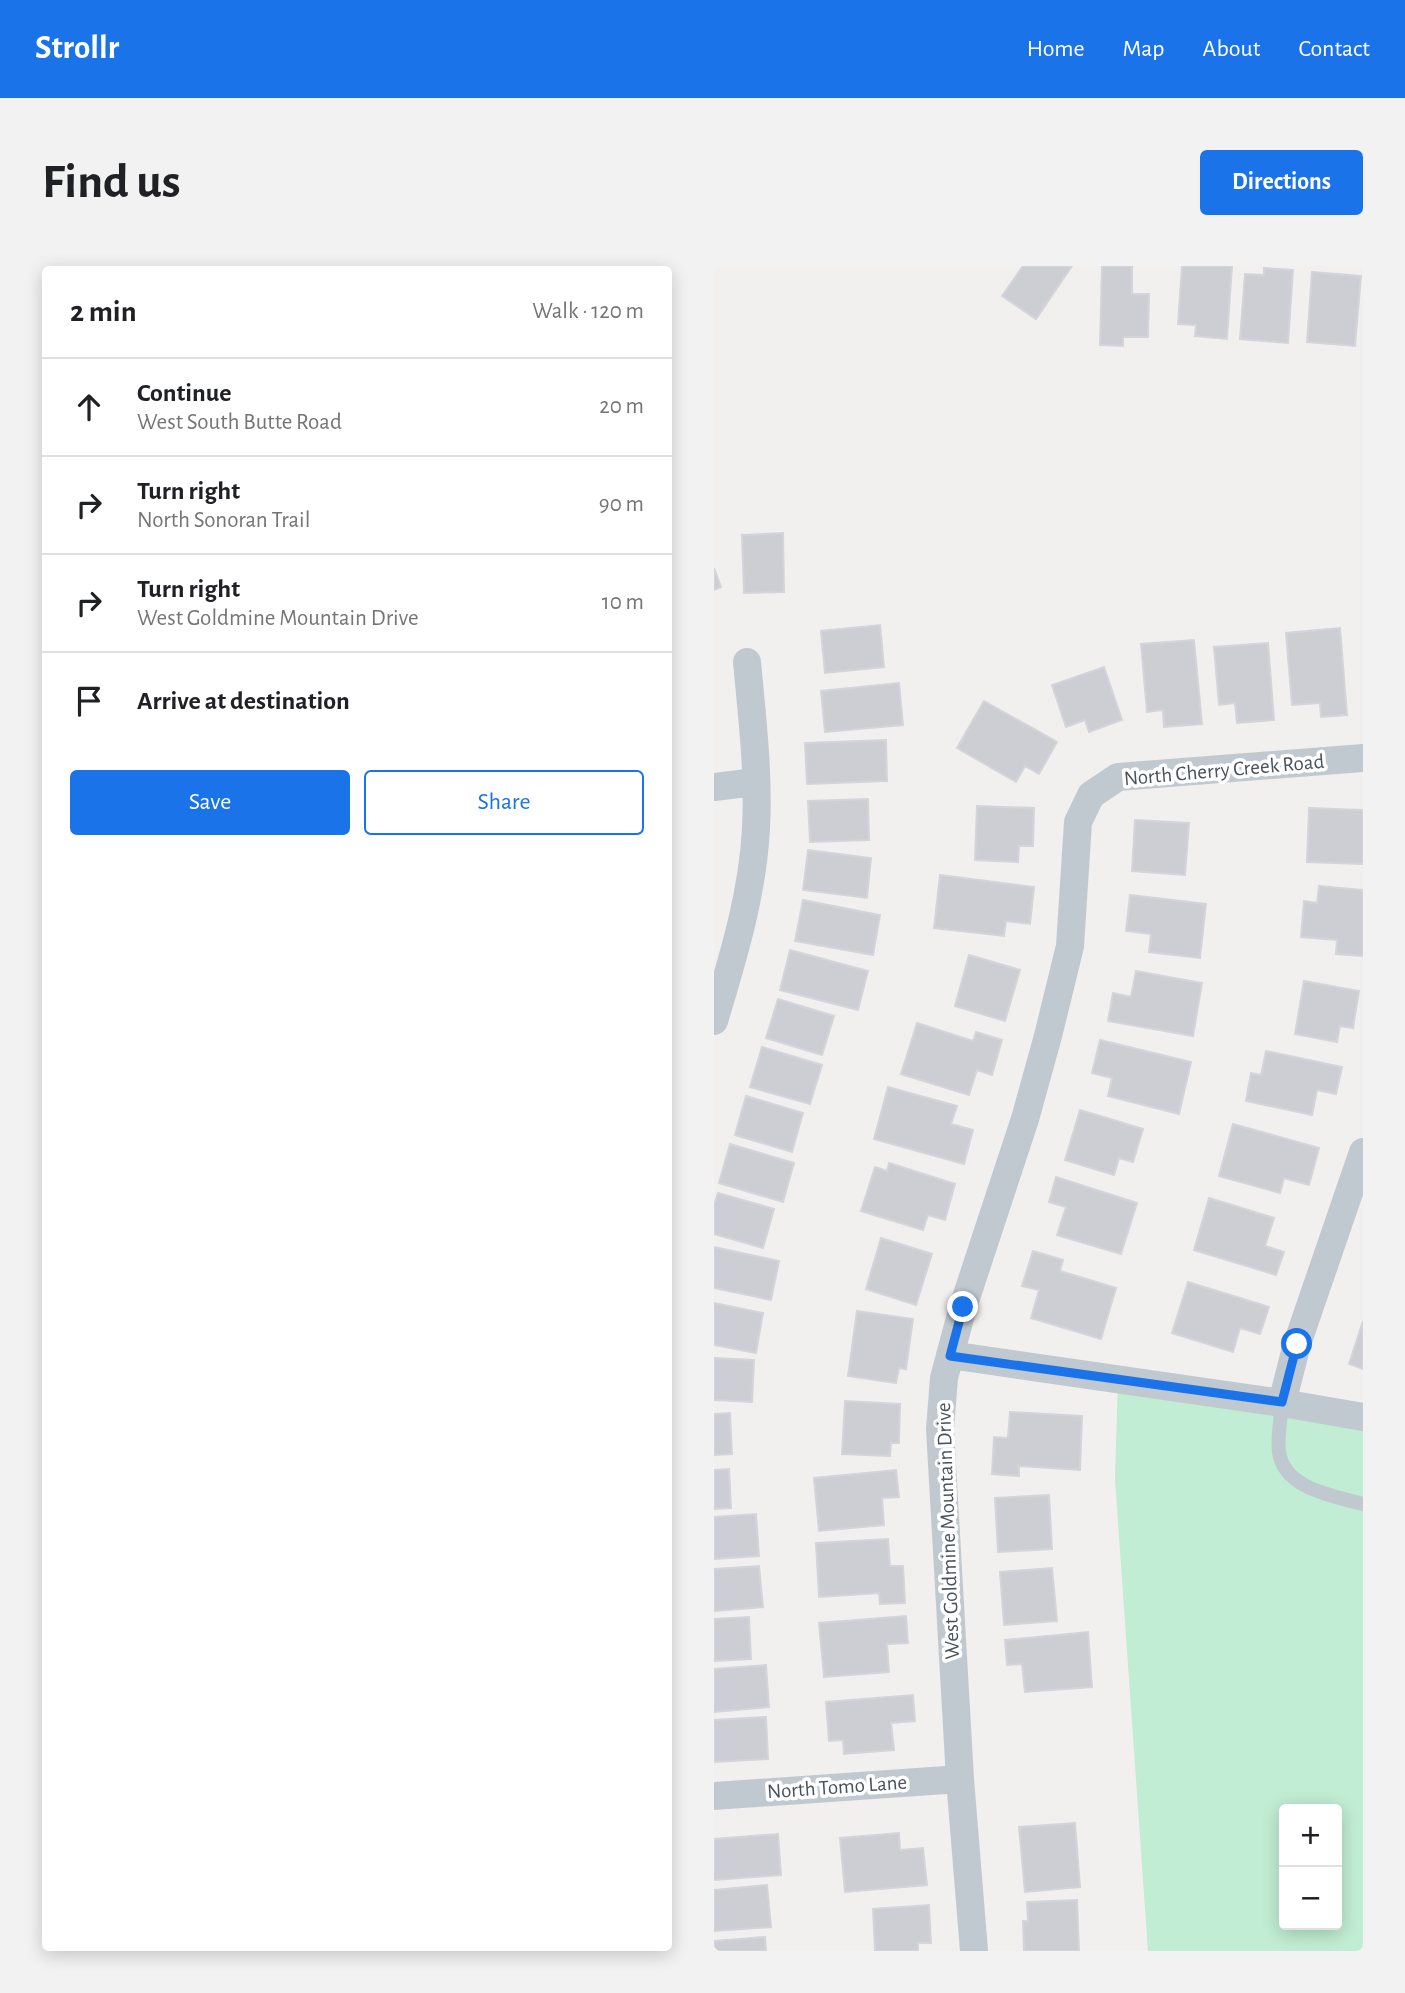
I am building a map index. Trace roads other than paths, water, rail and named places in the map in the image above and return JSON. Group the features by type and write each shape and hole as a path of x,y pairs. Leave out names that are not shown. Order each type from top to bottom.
{"street":[{"path":"714,1021 750,886 756,827 754,741 747,662"},
{"name":"North Cherry Creek Road","path":"1091,795 1118,777 1363,758"},
{"path":"714,787 755,782"},
{"name":"West Goldmine Mountain Drive","path":"974,1951 960,1779 940,1429 944,1378 963,1307 1025,1119 1048,1037 1070,946 1078,822 1091,795"},
{"path":"1282,1402 1297,1344 1363,1152"},
{"path":"950,1356 1282,1402 1363,1417"},
{"name":"North Tomo Lane","path":"714,1796 960,1779"}],"lane":[{"path":"1282,1402 1279,1453 1287,1472 1299,1483 1363,1504"}]}
